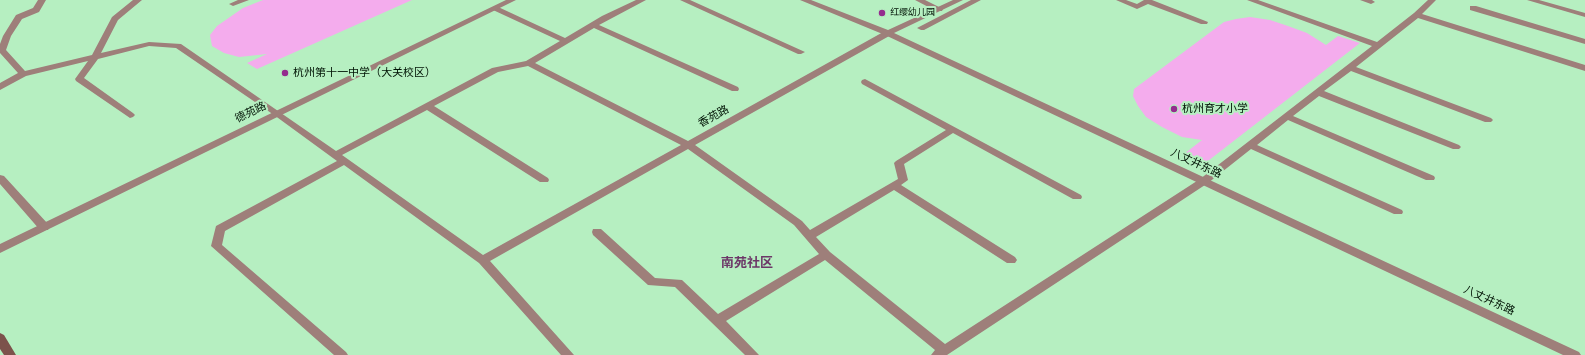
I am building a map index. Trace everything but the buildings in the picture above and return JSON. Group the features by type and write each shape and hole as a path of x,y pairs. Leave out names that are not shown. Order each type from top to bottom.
{"main road":[{"path":"0,338 10,355"}],"street":[{"path":"23,74 2,50 7,36 19,17 36,10 42,0"},
{"path":"130,115 78,79 95,57 115,19 138,0"},
{"path":"233,4 245,0"},
{"name":"德苑路","path":"0,249 512,0"},
{"path":"342,355 216,246 220,229 427,106 495,70 529,63 594,25 642,0"},
{"path":"684,0 801,52"},
{"name":"八丈井东路","path":"804,0 888,33 1575,355"},
{"path":"920,0 939,9"},
{"name":"香苑路","path":"483,260 888,33 960,0"},
{"path":"921,28 977,0"},
{"path":"1120,0 1137,7 1148,1 1204,22"},
{"path":"1251,0 1378,45"},
{"path":"529,63 688,145 798,223 826,255 940,352 1204,181 1417,15 1432,0"},
{"path":"1531,0 1585,15"},
{"path":"496,8 566,41"},
{"path":"1473,8 1585,42"},
{"path":"1417,15 1585,68"},
{"path":"594,25 735,89"},
{"path":"0,87 23,74 149,44 178,46 278,113 483,260 568,355"},
{"path":"1349,67 1488,120"},
{"path":"865,82 1077,196"},
{"path":"1318,92 1456,147"},
{"path":"427,106 544,180"},
{"path":"1286,116 1430,178"},
{"path":"809,236 895,186 903,180 899,163 952,130"},
{"path":"1250,145 1398,212"},
{"path":"0,178 44,227"},
{"path":"895,186 1011,260"},
{"path":"597,232 652,282 678,283 753,355"},
{"path":"717,321 826,255"}],"shaded area":[{"path":"263,0 412,0 257,69 247,63 267,54 239,57 224,53 212,46 210,35 217,26 243,8"},
{"path":"1250,17 1270,20 1307,33 1326,45 1338,36 1360,43 1204,164 1184,154 1202,140 1182,137 1146,117 1133,96 1134,89 1224,22"}],"place":[{"name":"红缨幼儿园","path":"882,13"},
{"name":"杭州第十一中学（大关校区）","path":"285,73"},
{"name":"杭州育才小学","path":"1174,109"}],"district":[{"name":"南苑社区","path":"747,264"}]}
